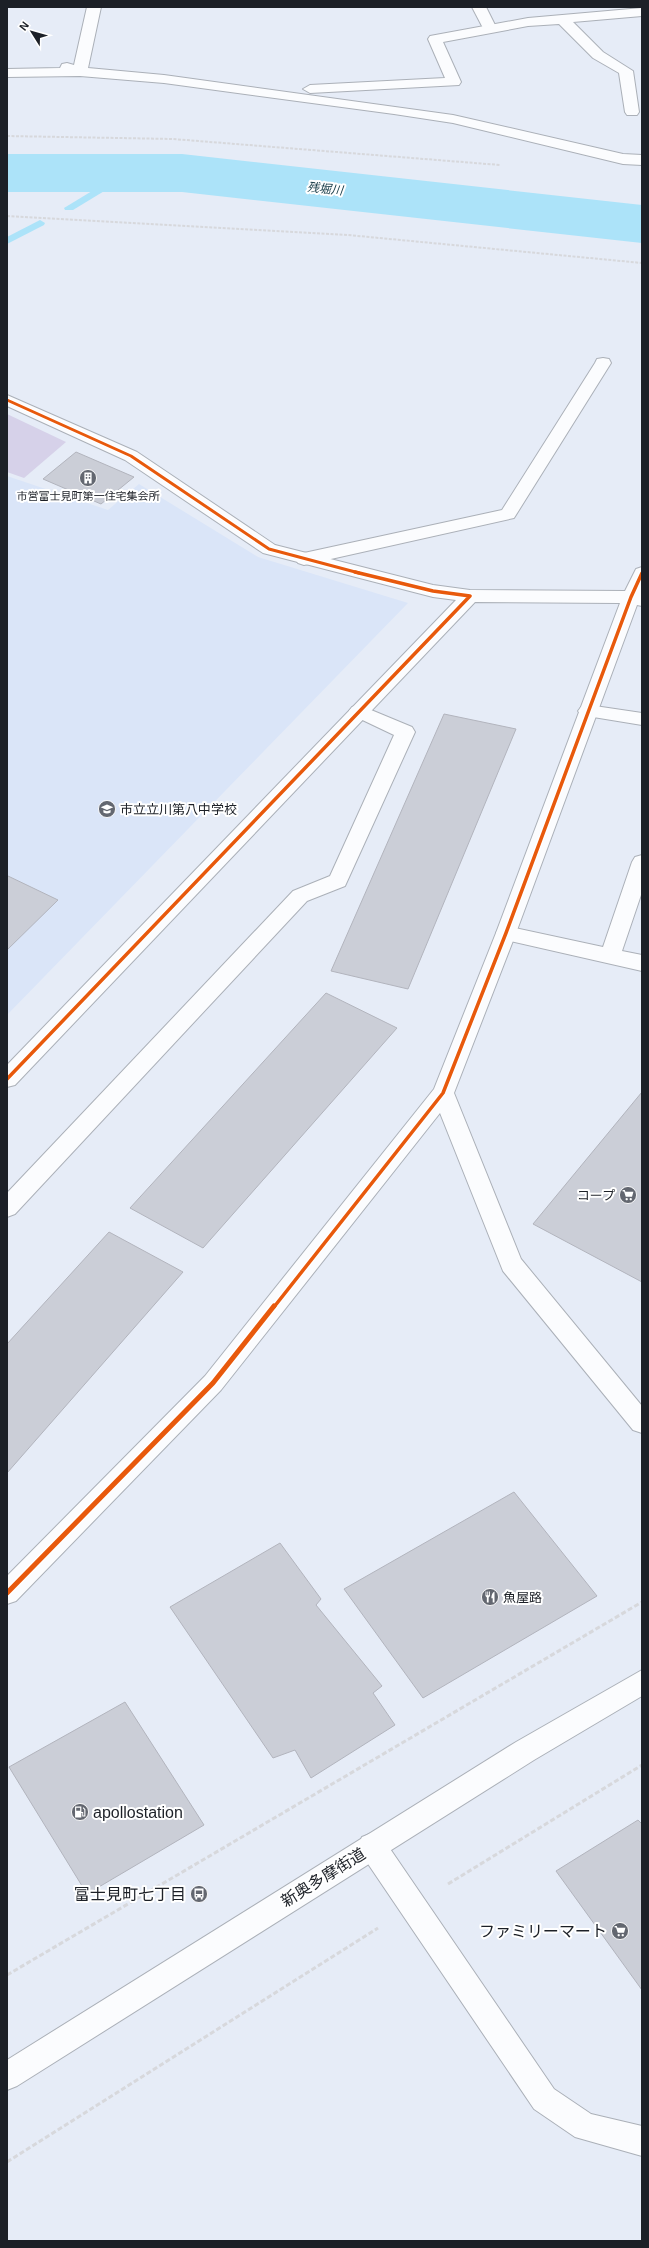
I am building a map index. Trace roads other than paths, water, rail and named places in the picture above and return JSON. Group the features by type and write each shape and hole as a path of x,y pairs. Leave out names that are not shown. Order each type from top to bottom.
{"street":[{"path":"80,72 94,7"},
{"path":"479,7 489,28"},
{"path":"7,73 80,72 294,90 454,82 435,39 489,28 562,19 642,12"},
{"path":"562,19 598,55 626,71 632,112"},
{"path":"7,60 47,59 80,72"},
{"path":"164,79 453,119 623,159 642,160"},
{"path":"304,559 508,514 603,363"},
{"path":"7,400 131,456 269,549 433,591 470,596 636,599"},
{"path":"7,1593 213,1383 443,1093 506,933 588,710 636,599 642,573"},
{"path":"7,1079 470,596"},
{"path":"588,710 642,719"},
{"path":"7,1208 300,896 338,881 405,732 359,711"},
{"path":"610,956 642,862"},
{"path":"506,933 642,963"},
{"path":"443,1093 511,1264 642,1423"},
{"name":"新奥多摩街道","path":"7,2076 525,1751 642,1682"},
{"path":"372,1846 544,2099 585,2127 642,2141"}],"waterway":[{"name":"残堀川","path":"7,173 182,173 642,224"},
{"path":"69,208 125,174"},
{"path":"7,241 40,223"}],"place":[{"name":"市営富士見町第一住宅集会所","path":"88,478"},
{"name":"市立立川第八中学校","path":"107,809"},
{"name":"コープ","path":"628,1195"},
{"name":"魚屋路","path":"490,1597"},
{"name":"apollostation","path":"80,1812"},
{"name":"富士見町七丁目","path":"199,1894"},
{"name":"ファミリーマート","path":"620,1931"}]}
